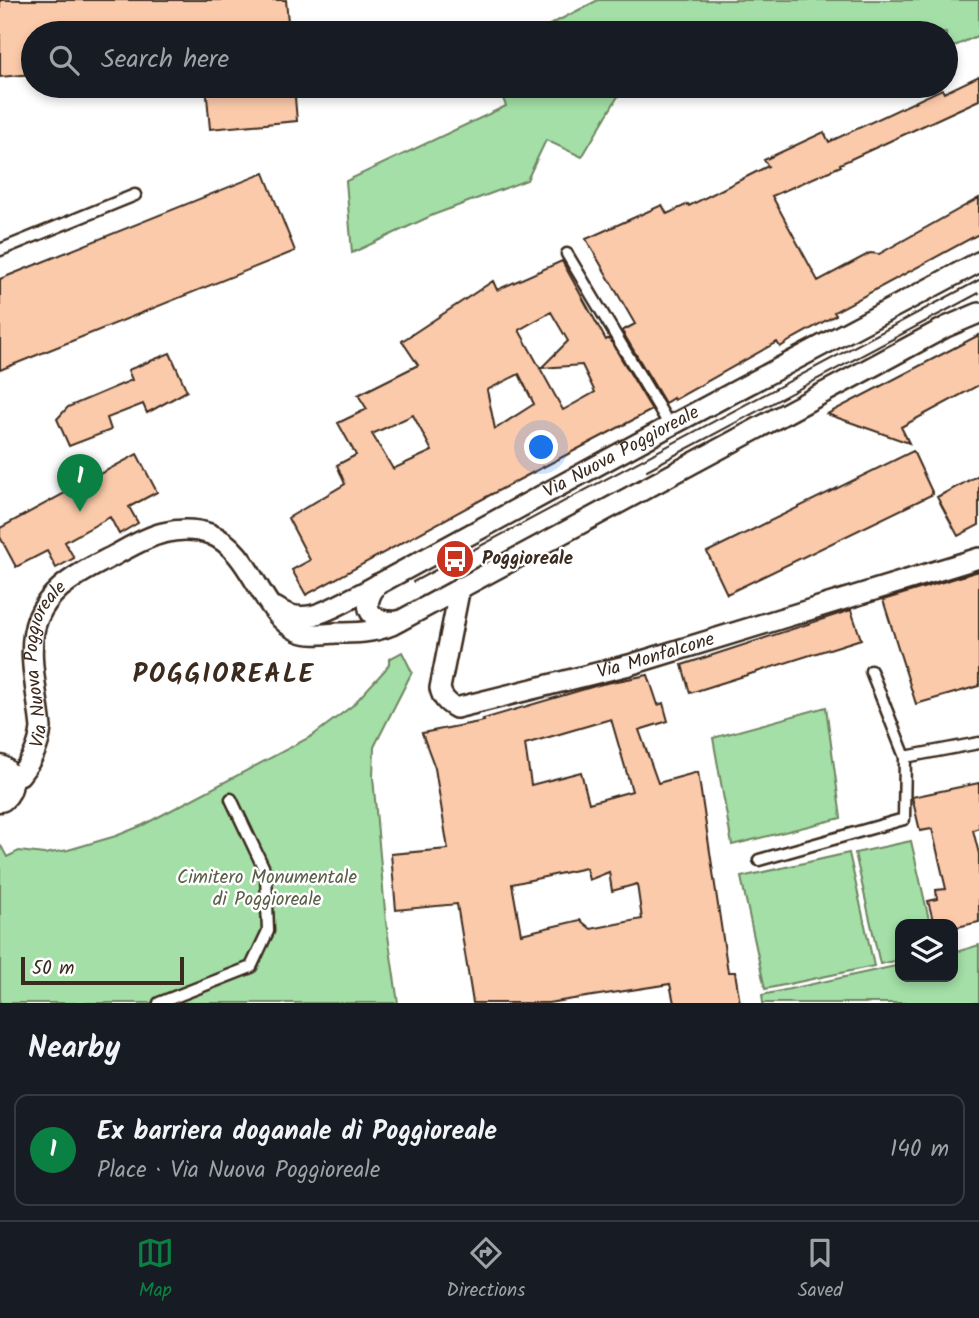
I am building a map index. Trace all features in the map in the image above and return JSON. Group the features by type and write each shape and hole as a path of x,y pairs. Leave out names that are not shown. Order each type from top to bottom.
{"street":[{"name":"Via Nuova Poggioreale","path":"264,595 284,613 297,617 308,617 325,611 979,262"},
{"name":"Via Nuova Poggioreale","path":"7,781 36,751 40,740 32,649 38,618 46,603 76,576 145,539 160,533 192,530 220,539 241,559 276,613 298,631 307,634 368,632 384,628 934,333 979,313"},
{"name":"Via Monfalcone","path":"460,587 440,688 447,702 456,708 629,665 979,558"},
{"path":"378,584 371,592 368,610 380,620 399,621"}],"lane":[{"path":"0,249 135,195"},
{"path":"567,254 670,426"},
{"path":"759,860 904,819 905,757 870,671"},
{"path":"905,757 979,743"},
{"path":"159,1003 251,967 268,931 266,873 231,799"}],"green space":[{"path":"598,0 979,0 979,35 958,45 958,21 557,21"},
{"path":"503,98 617,98 582,157 546,140 527,180 433,215 352,253 346,181 506,106"},
{"name":"Cimitero Monumentale di Poggioreale","path":"402,652 412,672 374,747 373,777 386,922 398,1003 0,1003 0,844 7,857 19,851 44,854 116,836 143,825 312,736 352,706 385,670 389,659"},
{"path":"826,707 841,818 732,845 713,738"},
{"path":"911,841 929,919 895,919 895,961 880,964 855,853"},
{"path":"849,853 874,966 765,989 741,877"},
{"path":"979,945 979,1003 763,1003 762,995 895,966 895,982 958,982 958,951"}],"building":[{"path":"0,0 286,0 288,21 21,21 21,75 0,77"},
{"path":"979,76 979,100 772,196 818,281 870,253 879,254 979,198 979,234 834,312 836,315 780,347 777,342 665,403 622,331 635,324 586,239 662,205 667,214 688,204 689,206 768,166 764,160 824,132 829,142 923,98 958,98 958,86"},
{"path":"207,98 295,98 297,121 210,129"},
{"path":"264,173 295,251 0,370 0,279"},
{"path":"562,261 606,340 609,338 652,410 306,595 292,570 310,560 288,518 345,484 337,465 356,455 338,423 367,409 358,395 418,365 402,341 493,281 497,290","holes":["551,312 568,341 541,368 582,365 595,392 563,410 519,330","519,374 534,404 495,429 487,390","413,415 432,451 393,469 372,434"]},
{"path":"979,335 979,385 901,427 909,443 827,414"},
{"path":"170,353 187,391 147,413 143,404 107,418 111,430 69,446 57,419 68,407 132,380 128,370"},
{"path":"913,451 933,494 727,594 707,552"},
{"path":"137,454 157,492 129,507 138,523 119,534 110,517 65,542 74,558 56,568 47,551 16,567 0,537 0,528"},
{"path":"979,475 979,525 958,536 937,497"},
{"path":"979,571 979,686 916,704 883,600"},
{"path":"851,610 861,639 690,693 682,665"},
{"path":"648,675 658,705 663,703 668,721 639,730 658,783 698,772 728,972 735,972 740,1003 674,1003 670,984 548,1003 473,1003 457,904 396,910 391,854 448,849 435,768 422,733 484,721 483,719 602,684","holes":["611,719 632,791 589,803 581,772 531,785 525,744","586,868 589,880 609,872 612,891 637,884 642,919 591,929 580,920 521,934 512,884"]},
{"path":"979,783 979,828 973,830 979,854 979,922 958,927 958,919 933,919 928,901 937,899 936,890 946,889 932,829 920,831 912,797"}],"tram line":[{"path":"413,582 979,280"},
{"path":"647,470 979,293"}],"place":[{"name":"Ex barriera doganale di Poggioreale","path":"80,512"},
{"name":"Poggioreale","path":"455,559"}],"district":[{"name":"POGGIOREALE","path":"224,675"}]}
